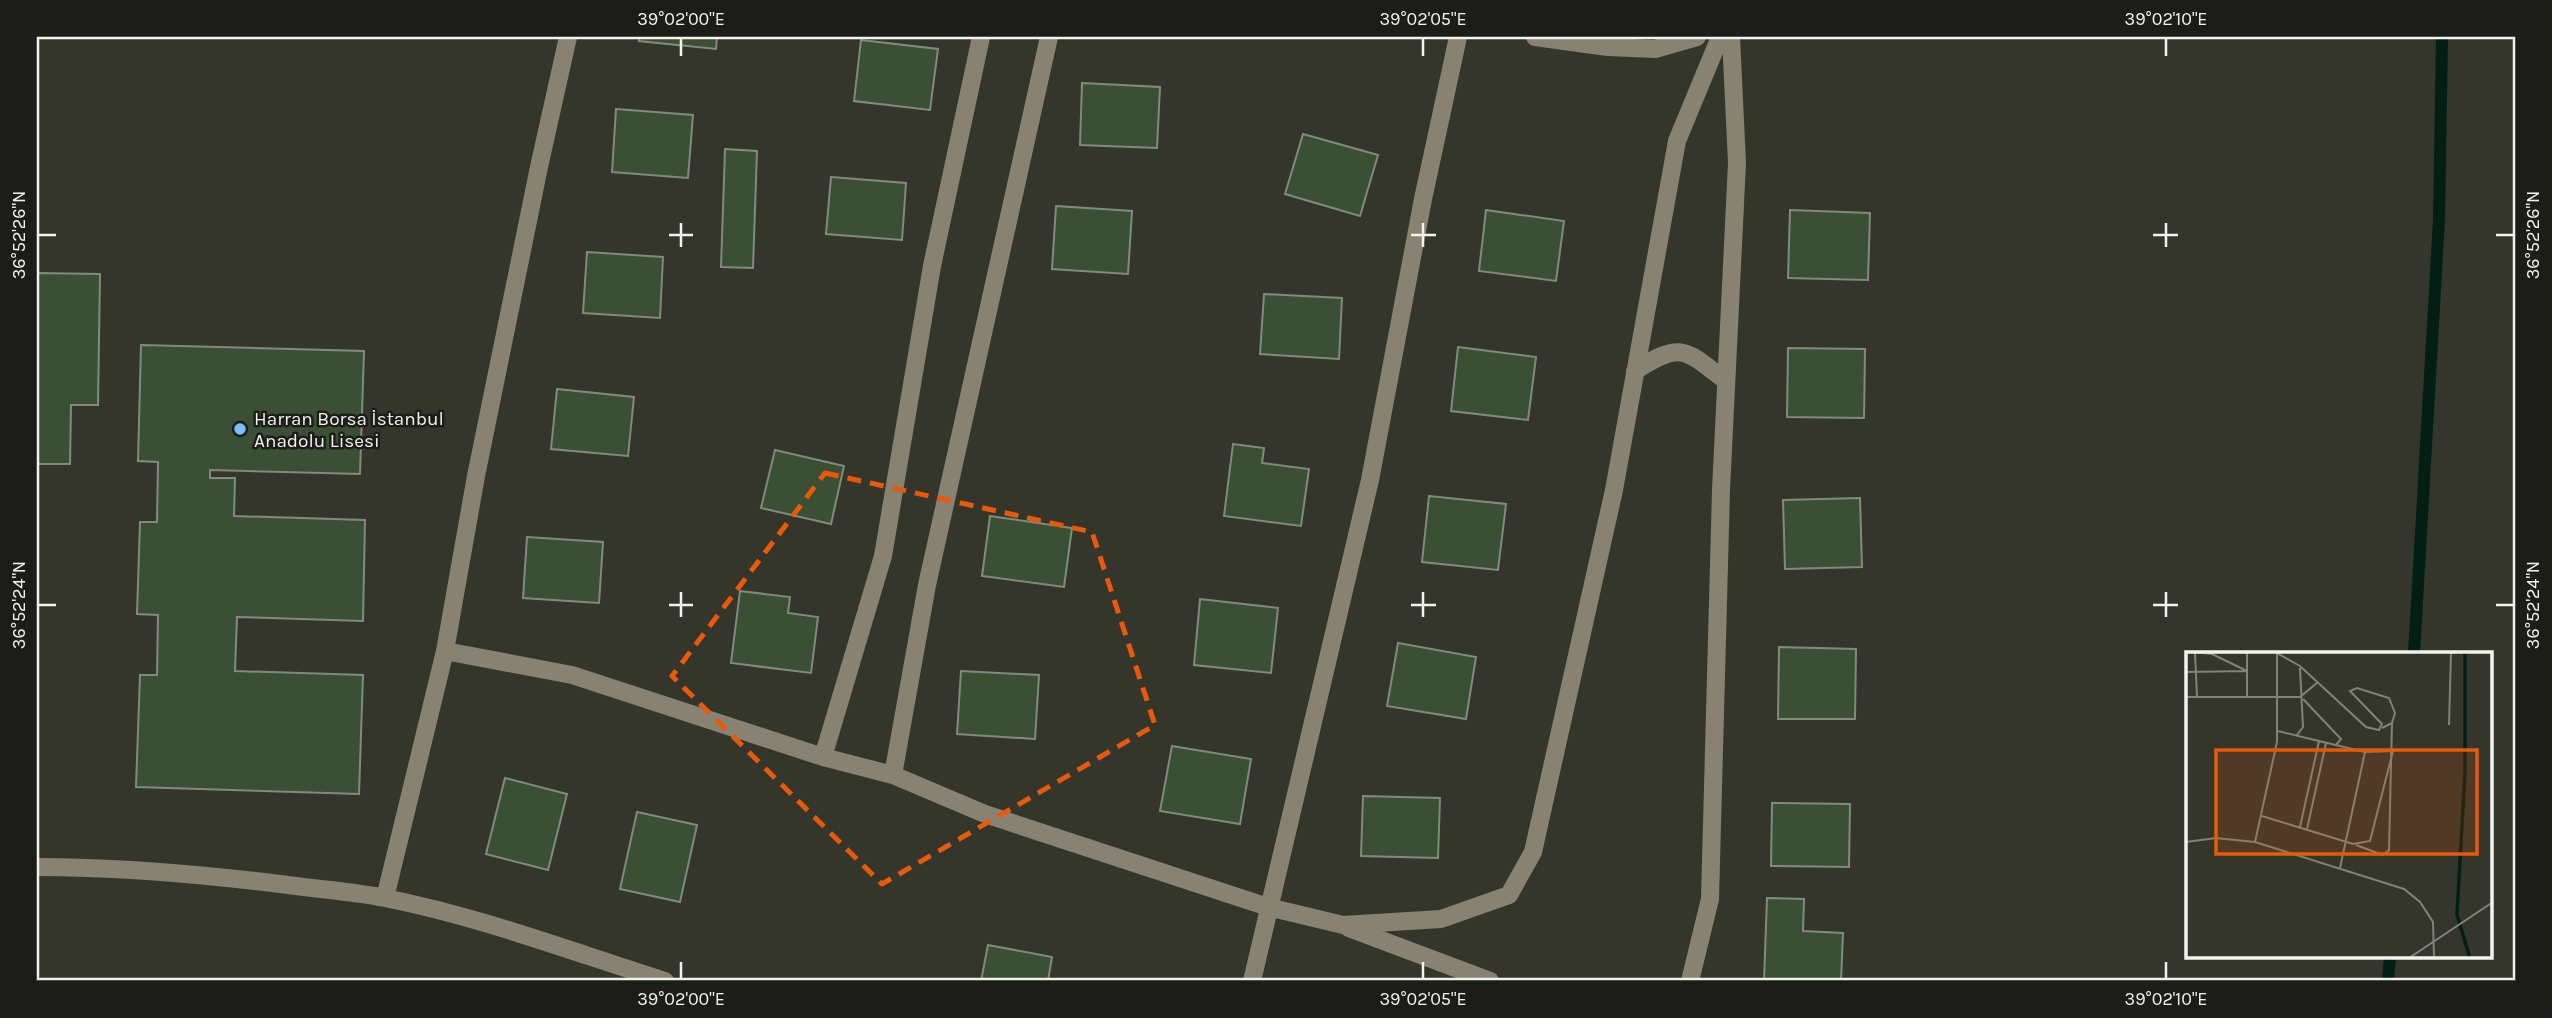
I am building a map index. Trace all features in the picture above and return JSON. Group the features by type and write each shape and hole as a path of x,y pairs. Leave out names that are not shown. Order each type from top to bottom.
{"street":[{"path":"385,898 445,651 476,476 568,37"},
{"path":"823,757 883,556 932,266 981,37"},
{"path":"893,775 927,586 1049,37"},
{"path":"1252,981 1370,480 1423,199 1458,37"},
{"path":"1535,37 1608,47 1655,49 1697,37"},
{"path":"1343,925 1441,919 1509,895 1533,852 1614,490 1676,141 1720,37"},
{"path":"1690,981 1710,900 1726,381 1737,163 1731,37"},
{"path":"1635,371 1665,352 1676,351 1693,356 1726,381"},
{"path":"445,651 572,675 823,757 893,775 985,814 1268,907 1343,925 1490,981"},
{"path":"37,867 162,872 385,898 484,923 665,981"}],"highlighted area":[{"path":"825,473 1092,532 1155,725 882,884 672,676"}],"building":[{"path":"639,37 717,37 716,49 639,41"},
{"path":"861,40 938,49 930,110 854,101"},
{"path":"1082,83 1160,87 1157,148 1080,145"},
{"path":"616,109 693,115 688,178 612,172"},
{"path":"1303,134 1378,155 1360,216 1285,194"},
{"path":"725,149 757,151 753,268 721,267"},
{"path":"831,177 906,183 902,240 826,234"},
{"path":"1056,206 1132,211 1128,274 1052,269"},
{"path":"1486,210 1564,221 1556,281 1479,271"},
{"path":"1790,210 1870,213 1868,280 1788,278"},
{"path":"587,252 663,257 660,318 583,313"},
{"path":"37,273 100,274 98,405 71,405 70,464 37,464"},
{"path":"1264,294 1342,298 1339,359 1260,354"},
{"path":"141,345 364,351 360,474 210,470 210,478 235,478 234,516 365,520 363,621 237,617 235,671 363,675 359,794 136,787 140,675 157,675 158,615 137,614 140,522 157,522 158,462 138,461"},
{"path":"1458,347 1536,357 1528,420 1451,411"},
{"path":"1788,348 1865,349 1864,418 1787,417"},
{"path":"557,389 634,397 628,456 551,449"},
{"path":"1233,444 1264,448 1262,463 1309,469 1301,526 1224,516"},
{"path":"775,450 844,466 831,524 761,508"},
{"path":"1429,496 1506,504 1498,570 1422,562"},
{"path":"1860,498 1862,567 1785,569 1783,500"},
{"path":"990,516 1072,528 1064,587 982,576"},
{"path":"527,537 603,542 599,603 523,598"},
{"path":"740,591 790,597 788,613 818,617 811,673 731,663"},
{"path":"1200,599 1278,608 1271,673 1194,665"},
{"path":"1398,643 1476,657 1466,719 1387,706"},
{"path":"1779,647 1856,649 1855,719 1778,719"},
{"path":"961,671 1039,675 1035,739 957,734"},
{"path":"1172,746 1251,759 1240,824 1160,811"},
{"path":"505,778 567,794 548,870 486,854"},
{"path":"1363,796 1440,798 1438,858 1361,856"},
{"path":"1772,803 1850,804 1849,867 1771,866"},
{"path":"637,812 697,825 680,902 620,889"},
{"path":"1767,898 1804,899 1803,931 1843,933 1841,981 1764,981"},
{"path":"988,945 1052,957 1048,981 981,981"}],"waterway":[{"path":"2414,652 2439,220 2442,37"},
{"path":"2388,981 2390,958"}],"place":[{"name":"Harran Borsa İstanbul Anadolu Lisesi","path":"240,429"}]}
